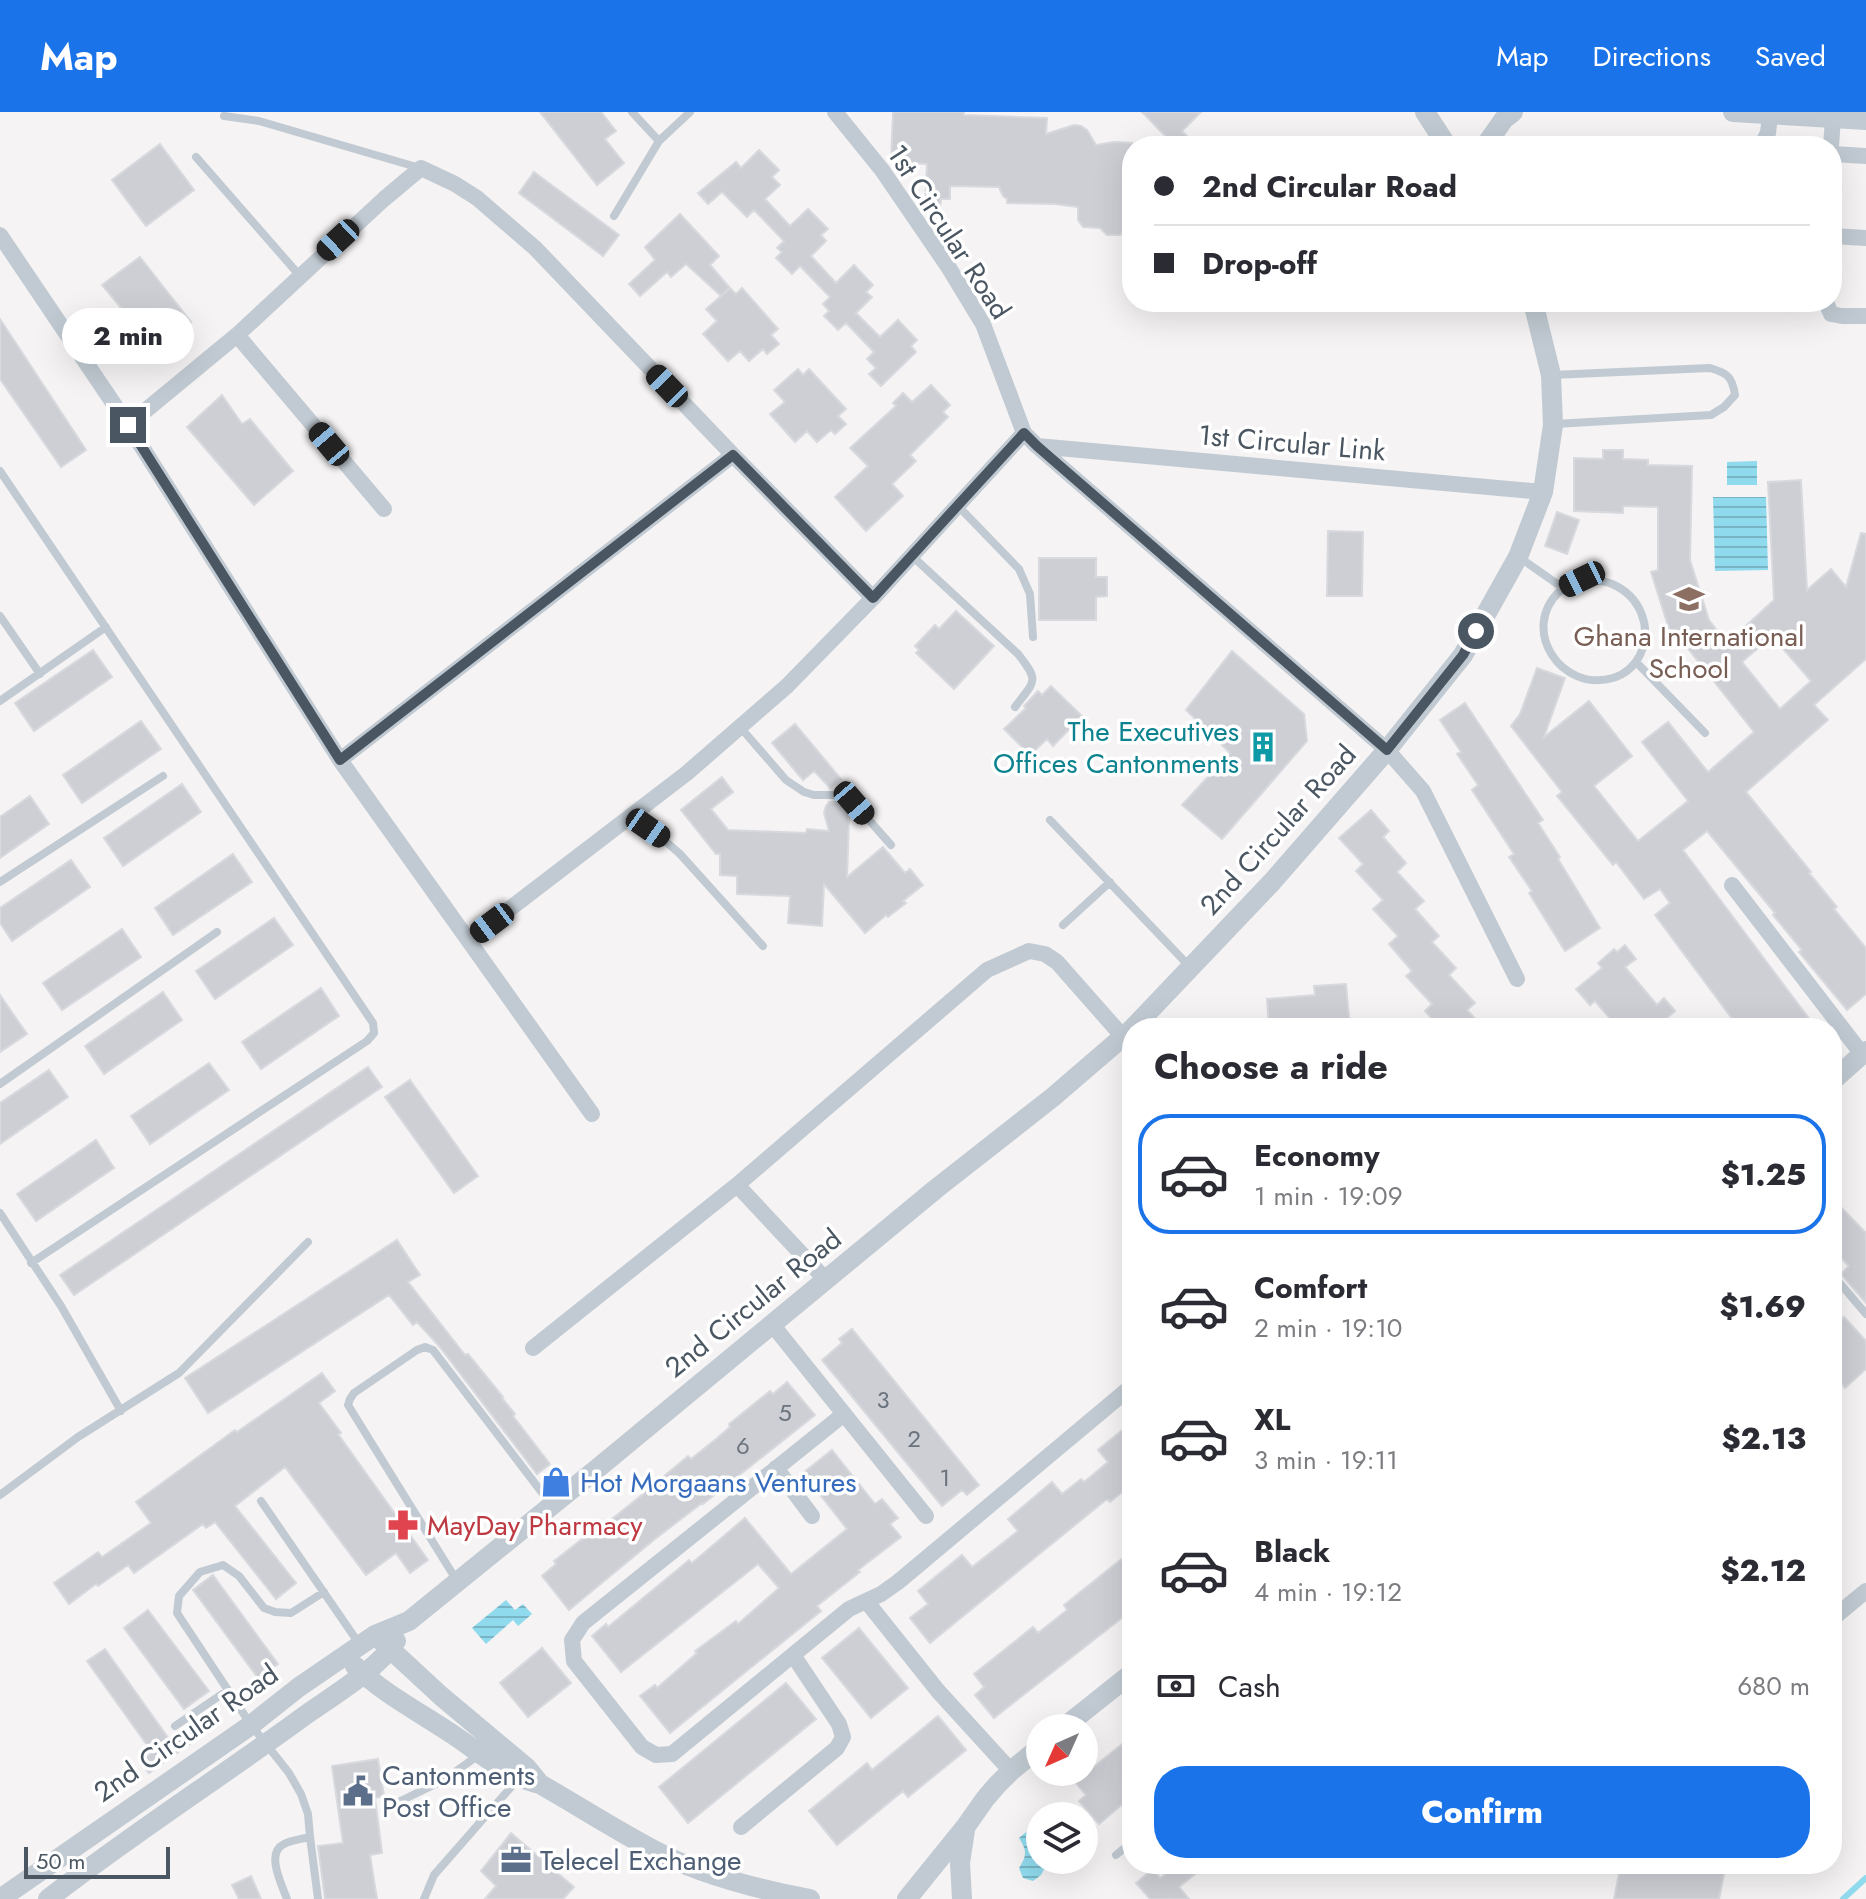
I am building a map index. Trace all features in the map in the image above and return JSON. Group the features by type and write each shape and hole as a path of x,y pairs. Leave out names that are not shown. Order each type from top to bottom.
{"street":[{"name":"1st Circular Road","path":"835,112 882,170 983,324 1024,433"},
{"path":"1425,112 1441,136"},
{"path":"1492,136 1513,112"},
{"path":"1733,112 1866,120"},
{"path":"1766,136 1770,115"},
{"path":"1832,136 1833,119"},
{"path":"1842,155 1866,156"},
{"path":"128,425 237,335 421,168 477,198 535,248 873,598"},
{"path":"0,235 128,425 340,760 592,1114"},
{"path":"1842,237 1866,238"},
{"name":"2nd Circular Road","path":"1143,1018 1272,882 1387,750 1463,655 1518,557 1543,492 1553,425 1551,375 1535,312"},
{"path":"1830,312 1866,316"},
{"path":"237,335 384,509"},
{"path":"469,940 632,817 787,686 873,598 1024,433 1387,750 1423,791 1517,979"},
{"name":"1st Circular Link","path":"1037,446 1543,492"},
{"path":"340,760 733,455"},
{"path":"1732,885 1837,1018"},
{"path":"533,1348 737,1185 987,970 1029,951 1045,954 1122,1024"},
{"path":"1842,1024 1864,1052 1842,1072"},
{"name":"2nd Circular Road","path":"0,1899 251,1725 299,1687 360,1646 409,1621 1122,1039"},
{"path":"737,1185 826,1280"},
{"path":"771,1323 926,1516"},
{"path":"844,1414 583,1623 572,1640 574,1661 642,1747 656,1755 672,1754 849,1609 867,1602 898,1582 1122,1394"},
{"path":"776,1468 812,1516"},
{"path":"1842,1611 1866,1591"},
{"path":"867,1602 938,1691 1011,1771"},
{"name":"2nd Circular Road","path":"48,1899 106,1854 363,1674 390,1650 409,1621"},
{"path":"529,1776 390,1650 360,1646 363,1674 480,1753 529,1776 653,1850 709,1874 810,1899"},
{"path":"741,1827 837,1748 843,1737 839,1724 793,1655"},
{"path":"1081,1714 1122,1683"},
{"path":"907,1899 985,1799 1026,1759"},
{"path":"962,1899 960,1863 966,1826"}],"lane":[{"path":"632,112 659,141"},
{"path":"614,216 659,141 690,112"},
{"path":"224,116 259,121 421,168"},
{"path":"196,157 300,276"},
{"path":"1551,375 1710,368 1724,372 1733,383 1735,395 1711,415 1553,425"},
{"path":"0,471 373,1023 374,1033 367,1041 31,1263"},
{"path":"957,506 1019,569 1030,594 1033,637"},
{"path":"911,555 1018,654 1032,672 1032,684 1015,707"},
{"path":"1518,557 1563,588"},
{"path":"1582,579 1609,582 1630,594 1644,616 1644,645 1636,662 1624,674 1596,682 1580,679 1560,665 1549,650 1544,635 1545,615 1552,600 1563,588 1582,579"},
{"path":"0,616 40,674"},
{"path":"0,701 106,627"},
{"path":"1636,662 1705,733"},
{"path":"740,727 786,780 814,795 845,795 891,845"},
{"path":"0,882 163,776"},
{"path":"632,817 680,854 763,946"},
{"path":"1050,820 1191,967"},
{"path":"1063,925 1110,882"},
{"path":"0,1084 217,932"},
{"path":"0,1213 61,1306 121,1411"},
{"path":"0,1495 78,1437 179,1373 308,1242"},
{"path":"1842,1286 1866,1314"},
{"path":"458,1582 348,1405 354,1393 417,1350 425,1347 433,1350 551,1504"},
{"path":"261,1501 360,1646"},
{"path":"318,1899 308,1814 301,1794 177,1613 179,1596 200,1572 223,1565 239,1576 264,1608 275,1612 291,1613 324,1592"},
{"path":"175,1726 228,1690"},
{"path":"388,1807 444,1780 480,1753"},
{"path":"424,1899 434,1875 529,1776"},
{"path":"287,1899 274,1859 276,1851 282,1844 310,1837"},
{"path":"1116,1855 1122,1850"}],"water":[{"path":"1757,461 1757,485 1727,485 1727,462"},
{"path":"1713,497 1766,497 1768,570 1715,571"},
{"path":"506,1600 515,1610 523,1604 532,1614 518,1626 513,1620 486,1644 472,1628"},
{"path":"1026,1832 1026,1874 1042,1874 1033,1881 1023,1878 1019,1868 1025,1853 1019,1838"}],"building":[{"path":"540,112 601,112 616,131 605,139 624,163 597,185"},
{"path":"893,112 964,112 964,115 1047,118 1046,134 1074,125 1081,126 1096,145 1122,142 1122,233 1107,235 1100,228 1083,227 1078,220 1078,207 1007,203 999,187 950,186 950,199 941,199 940,207 925,206 927,164 891,162"},
{"path":"1142,112 1201,112 1182,131 1187,136 1165,136"},
{"path":"160,144 194,190 146,226 112,180"},
{"path":"759,150 779,170 772,177 780,185 765,199 790,226 808,209 828,229 821,235 826,241 811,256 836,283 854,265 873,285 866,292 872,297 856,313 880,337 898,320 917,340 911,346 916,352 881,386 869,374 876,368 867,359 874,352 846,323 838,330 824,316 829,311 823,304 830,297 800,266 792,274 776,258 782,252 777,248 784,241 754,210 747,217 722,192 708,204 698,193 736,162 741,168"},
{"path":"534,172 619,235 603,256 519,193"},
{"path":"680,214 719,256 710,265 730,288 721,296 686,264 671,277 667,272 640,296 629,284 655,260 645,247"},
{"path":"140,257 191,322 156,350 102,285"},
{"path":"730,288 736,294 742,288 778,329 771,335 779,344 767,354 763,349 749,361 740,351 728,361 703,334 717,321 706,309"},
{"path":"0,319 86,450 61,467 0,379"},
{"path":"798,369 803,375 809,369 846,409 838,416 846,424 835,434 831,430 817,442 807,431 795,442 770,414 785,402 774,390"},
{"path":"931,385 950,405 943,412 948,417 910,455 916,461 892,484 903,496 866,531 835,497 868,466 850,448 896,406 893,403 903,393 912,402"},
{"path":"222,395 242,424 250,419 293,471 254,505 187,427"},
{"path":"1603,450 1623,450 1623,459 1648,460 1648,465 1692,466 1690,560 1709,620 1727,643 1774,600 1768,482 1801,480 1807,590 1831,569 1846,587 1861,533 1866,534 1866,659 1814,705 1828,720 1746,792 1811,872 1837,907 1834,909 1866,948 1866,994 1847,1010 1799,952 1802,950 1773,915 1775,913 1707,831 1683,850 1809,1018 1732,1018 1655,915 1670,903 1660,889 1644,899 1616,862 1613,865 1557,796 1562,792 1511,726 1520,714 1537,668 1565,678 1544,737 1589,701 1632,756 1594,786 1638,841 1688,801 1642,742 1668,722 1708,772 1754,732 1674,631 1670,632 1651,572 1658,570 1658,507 1623,506 1623,513 1574,511 1574,458 1603,459","holes":["1772,636 1811,681 1780,709 1742,662"]},
{"path":"1557,512 1579,520 1567,554 1545,546"},
{"path":"1328,531 1363,532 1362,596 1327,596"},
{"path":"1039,558 1096,558 1096,577 1107,577 1107,596 1096,597 1096,620 1039,620"},
{"path":"956,611 994,646 954,689 916,653 919,650 915,646 935,625 939,629"},
{"path":"93,650 112,677 34,731 15,703"},
{"name":"The Executives Offices Cantonments","path":"1232,651 1304,714 1307,741 1222,839 1182,805 1230,753 1186,710"},
{"path":"1051,686 1082,716 1053,746 1047,739 1030,755 1004,729 1038,691 1042,695"},
{"path":"1465,703 1543,820 1538,823 1600,928 1565,951 1509,857 1514,854 1472,790 1478,785 1457,754 1461,752 1440,720"},
{"path":"141,721 161,749 82,803 63,775"},
{"path":"795,724 841,779 830,788 814,771 803,780 772,743"},
{"path":"722,777 733,792 711,809 728,830 829,831 824,813 826,806 829,802 842,802 852,812 849,819 847,877 883,847 905,873 910,869 923,885 903,901 906,903 865,933 824,884 822,926 788,923 790,896 737,894 737,876 720,875 720,854 716,854 681,810"},
{"path":"182,784 201,812 123,866 104,838"},
{"path":"30,796 49,824 0,858 0,817"},
{"path":"1371,810 1389,831 1383,837 1406,863 1397,872 1424,901 1415,909 1439,936 1432,942 1456,968 1449,975 1475,1003 1467,1010 1475,1018 1431,1018 1425,1011 1432,1004 1406,976 1412,971 1389,944 1398,936 1373,909 1383,900 1356,871 1363,864 1339,838"},
{"path":"233,854 252,882 173,935 155,908"},
{"path":"71,860 90,887 12,941 0,923 0,908"},
{"path":"274,918 293,945 215,999 196,971"},
{"path":"122,929 141,957 62,1010 43,983"},
{"path":"1625,945 1636,959 1625,967 1657,1005 1664,998 1675,1011 1667,1018 1609,1018 1595,1001 1590,1005 1576,989 1602,968 1598,963 1614,949 1617,952"},
{"path":"1346,984 1349,1018 1268,1018 1267,999 1315,995 1314,986"},
{"path":"321,988 339,1016 261,1069 242,1042"},
{"path":"163,992 182,1020 104,1074 85,1046"},
{"path":"0,995 27,1034 0,1052"},
{"path":"209,1063 229,1090 150,1144 131,1116"},
{"path":"368,1067 382,1087 74,1295 60,1275"},
{"path":"49,1070 68,1097 0,1144 0,1103"},
{"path":"410,1080 478,1176 454,1193 385,1097"},
{"path":"96,1140 114,1168 36,1221 17,1194"},
{"path":"1842,1208 1866,1233 1866,1303 1842,1275 1849,1266 1842,1259"},
{"path":"397,1240 420,1275 408,1282 465,1355 468,1354 503,1397 515,1414 513,1416 550,1464 537,1474 439,1346 417,1322 413,1325 389,1295 208,1413 185,1378"},
{"path":"1844,1317 1866,1341 1866,1369 1845,1388 1842,1385"},
{"path":"852,1329 979,1485 967,1495 962,1490 942,1506 822,1360 842,1343 839,1339"},
{"path":"322,1373 335,1391 319,1403 428,1560 410,1573 396,1553 366,1575 285,1467 235,1506 296,1583 276,1599 215,1522 206,1528 203,1524 134,1573 128,1565 69,1604 54,1583 98,1552 102,1557 151,1523 136,1502 235,1430 237,1432"},
{"path":"787,1382 815,1415 569,1610 542,1576 556,1564 554,1561 600,1525 602,1527 643,1494 641,1491 688,1456 691,1459 770,1391 773,1394"},
{"path":"1122,1430 1122,1492 1110,1502 1107,1499 930,1643 910,1618 928,1604 918,1591 962,1555 972,1567 1018,1531 1008,1519 1052,1482 1062,1494 1081,1479 1084,1482 1108,1462 1098,1450"},
{"path":"832,1450 875,1504 882,1499 898,1518 890,1524 901,1537 817,1606 821,1611 670,1733 640,1696 655,1685 657,1688 697,1653 695,1651 736,1621 738,1624 779,1588 758,1564 621,1672 592,1636 606,1624 608,1627 689,1560 692,1563 745,1518 791,1574 847,1529 803,1473"},
{"path":"1122,1559 1122,1618 994,1718 975,1695 984,1687 974,1674 1033,1627 1038,1633 1067,1610 1064,1605"},
{"path":"213,1575 278,1664 258,1678 193,1590"},
{"path":"148,1610 209,1691 184,1709 124,1628"},
{"path":"859,1628 908,1688 871,1718 822,1658"},
{"path":"542,1648 571,1683 528,1717 500,1683"},
{"path":"105,1649 169,1739 182,1730 191,1743 149,1773 140,1761 152,1752 87,1661"},
{"path":"786,1683 816,1719 688,1823 659,1787"},
{"path":"938,1716 966,1750 908,1797 903,1791 837,1845 809,1811 867,1763 872,1770"},
{"path":"1122,1744 1122,1804 1099,1824 1098,1802 1079,1801 1086,1795 1078,1786 1098,1786 1098,1763"},
{"path":"378,1759 384,1796 375,1798 382,1853 370,1855 377,1899 325,1899 318,1846 343,1843 332,1766"},
{"name":"Telecel Exchange","path":"511,1833 574,1887 563,1899 485,1899 496,1886 481,1871"},
{"path":"1147,1874 1157,1874 1160,1878 1165,1874 1195,1874 1179,1887 1189,1899 1150,1899 1136,1883"},
{"path":"1619,1874 1724,1874 1719,1899 1614,1899"},
{"path":"251,1876 261,1899 239,1899 232,1885"}],"waterway":[{"path":"1843,1899 1866,1878"}],"place":[{"name":"Ghana International School","path":"1689,599"},
{"name":"The Executives Offices Cantonments","path":"1263,747"},
{"name":"Hot Morgaans Ventures","path":"556,1482"},
{"name":"MayDay Pharmacy","path":"403,1525"},
{"name":"Cantonments Post Office","path":"358,1791"},
{"name":"Telecel Exchange","path":"516,1860"}],"route":[{"path":"128,425 340,760 733,455 873,598 1024,433 1387,750 1463,655 1476,631"}]}
